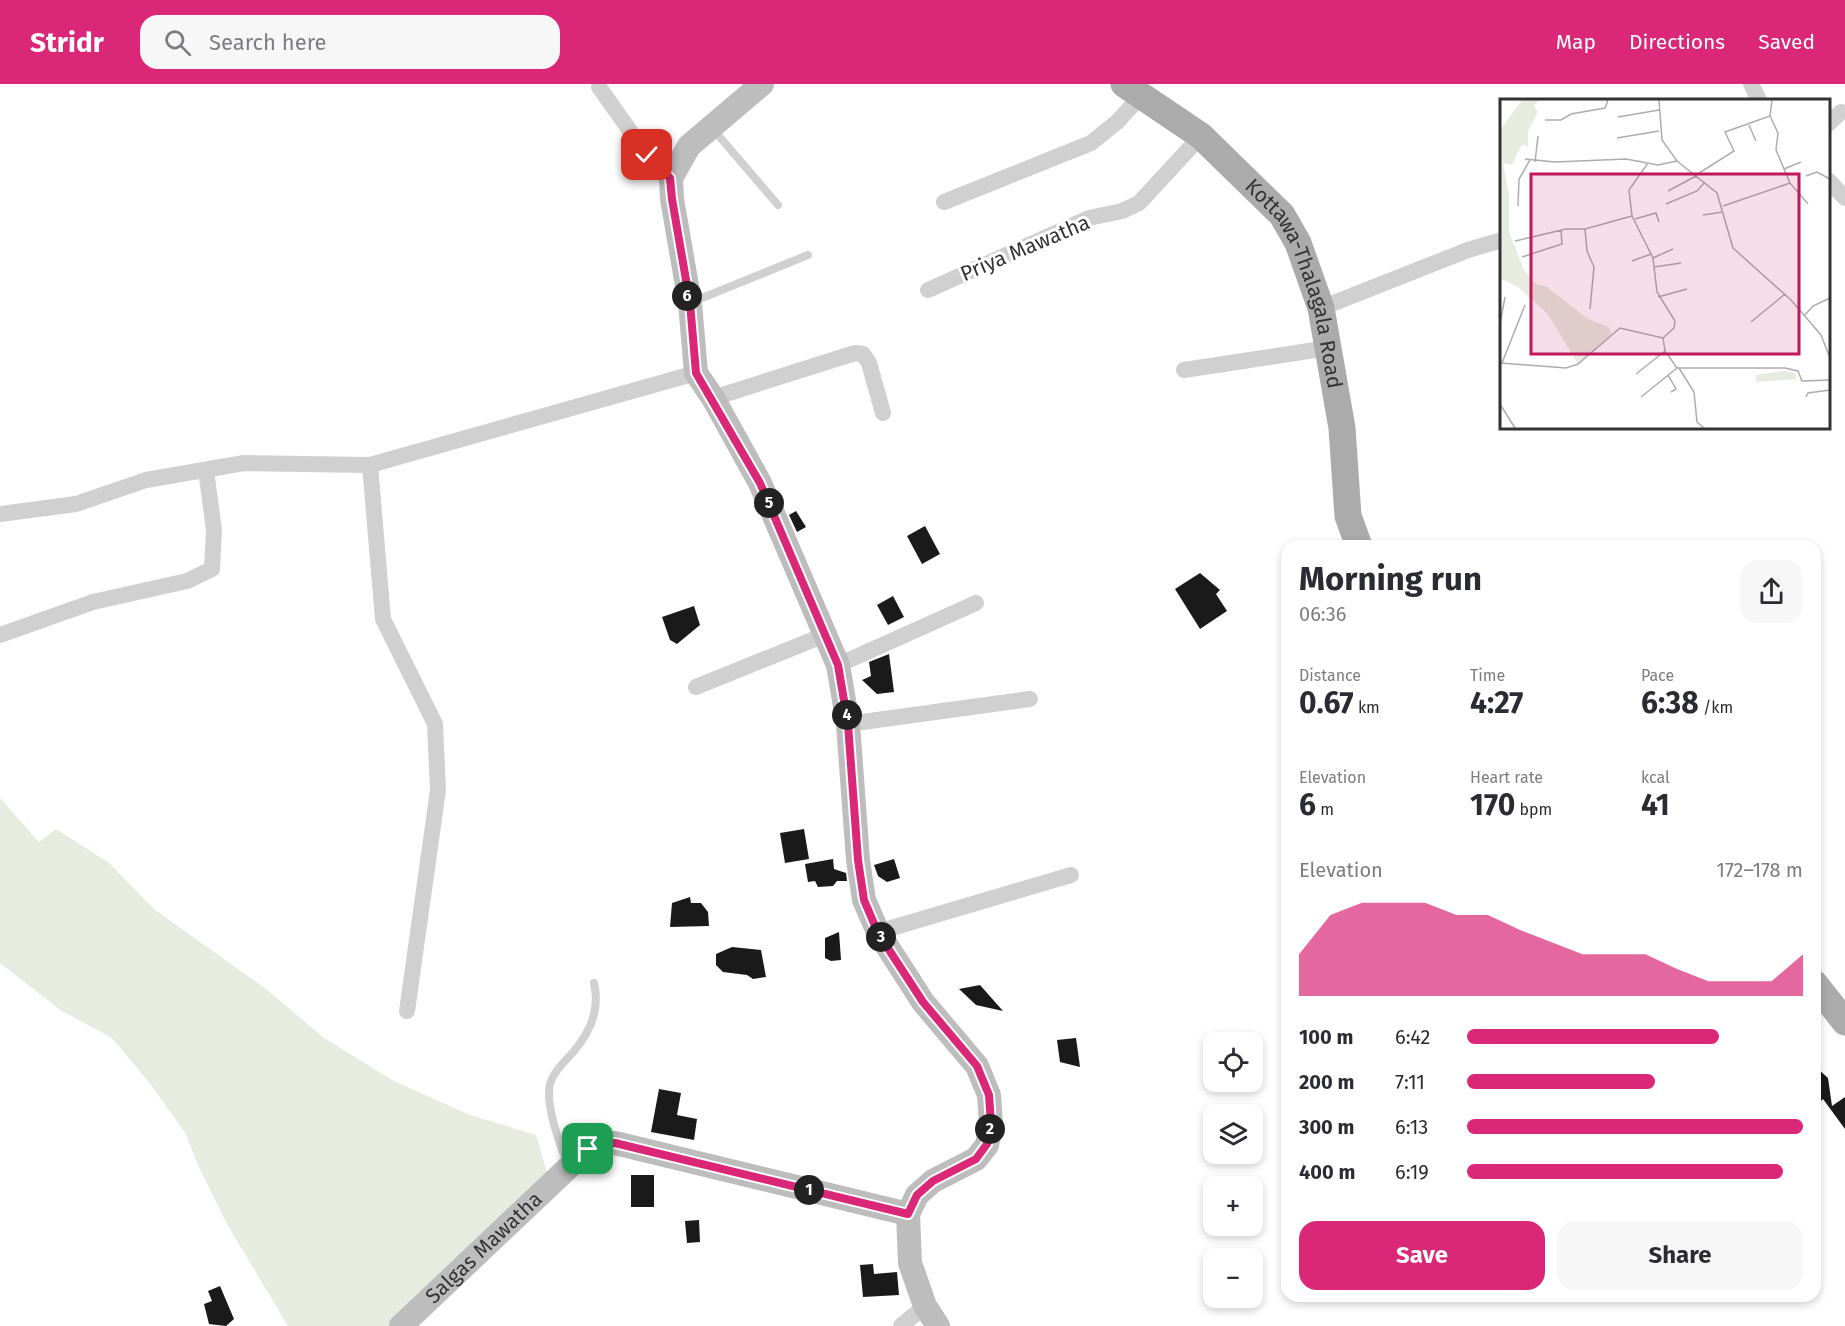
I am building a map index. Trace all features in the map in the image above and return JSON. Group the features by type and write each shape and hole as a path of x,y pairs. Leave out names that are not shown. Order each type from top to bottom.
{"main road":[{"name":"Kottawa-Thalagala Road","path":"1136,89 1201,136 1282,215 1298,243 1321,308 1342,428 1348,516 1357,540"},
{"path":"1821,992 1845,1022"}],"street":[{"path":"762,84 689,146 670,178 690,303 696,373 713,398 760,483 827,634 838,665 848,724 858,860 864,900 878,933 923,1002 977,1066 989,1095 991,1124 987,1144 976,1159 933,1181 917,1195 908,1214 910,1263 925,1306 938,1326"},
{"path":"1751,84 1758,99"},
{"path":"599,87 647,155 670,178"},
{"path":"944,202 1090,143 1117,122 1136,89"},
{"path":"1830,122 1841,112"},
{"name":"Priya Mawatha","path":"928,290 1089,218 1122,211 1139,203 1201,136"},
{"path":"1830,182 1845,198"},
{"path":"1321,308 1468,250 1500,241"},
{"path":"1184,370 1328,348"},
{"path":"713,398 855,353 864,354 869,363 883,413"},
{"path":"0,514 76,504 146,480 244,463 370,465 696,373"},
{"path":"370,465 383,619 435,724 438,790 407,1011"},
{"path":"0,635 93,602 187,581 212,569 214,530 207,470"},
{"path":"838,665 976,603"},
{"path":"696,687 827,634"},
{"path":"848,724 1030,699"},
{"path":"878,933 1071,875"},
{"name":"Salgas Mawatha","path":"401,1326 588,1149 615,1143 908,1214"},
{"path":"901,1326 925,1306"}],"lane":[{"path":"712,128 778,205"},
{"path":"690,303 808,255"},
{"path":"569,1168 550,1100 550,1085 558,1068 576,1050 589,1028 598,1000 594,983"}],"shaded area":[{"path":"0,798 39,842 56,829 109,863 155,910 266,989 324,1038 394,1081 470,1115 536,1135 551,1186 401,1326 288,1326 227,1224 198,1165 186,1134 152,1086 112,1038 62,1011 0,963"}],"building":[{"path":"796,511 806,527 797,532 789,515"},
{"path":"925,526 940,554 922,564 907,536"},
{"path":"1200,573 1220,590 1216,594 1227,611 1200,629 1175,589"},
{"path":"893,596 904,617 888,625 877,605"},
{"path":"694,606 700,625 677,644 670,640 662,617"},
{"path":"889,654 894,692 877,694 862,680 871,676 869,662"},
{"path":"804,829 809,859 785,863 780,833"},
{"path":"833,859 834,869 846,873 847,881 837,881 833,886 818,887 815,881 808,882 805,864"},
{"path":"894,859 900,878 887,882 878,876 874,865"},
{"path":"690,897 691,903 701,903 708,912 709,926 670,927 672,903"},
{"path":"839,932 841,960 831,961 825,958 825,938"},
{"path":"732,947 761,950 766,977 753,979 747,975 723,972 716,965 716,954"},
{"path":"980,985 1003,1011 976,1005 959,989"},
{"path":"1076,1038 1080,1067 1060,1062 1057,1040"},
{"path":"1821,1072 1828,1078 1832,1106 1845,1097 1845,1129 1823,1099 1821,1101"},
{"path":"659,1089 681,1093 677,1115 697,1119 694,1140 651,1132"},
{"path":"631,1175 654,1175 654,1207 631,1207"},
{"path":"699,1220 700,1242 687,1243 685,1221"},
{"path":"873,1264 874,1274 897,1272 899,1295 863,1297 860,1265"},
{"path":"220,1286 234,1319 226,1326 209,1324 204,1304 212,1301 208,1291"}],"route":[{"path":"588,1149 615,1143 908,1214 917,1195 933,1181 976,1159 987,1144 991,1124 989,1095 977,1066 923,1002 878,933 864,900 858,860 848,724 838,665 827,634 760,483 713,398 696,373 690,303 670,178 647,155"}]}
